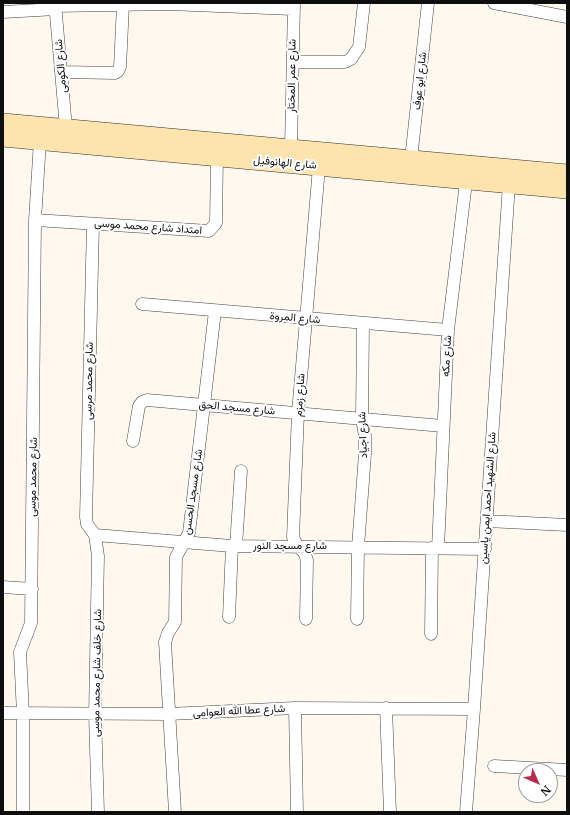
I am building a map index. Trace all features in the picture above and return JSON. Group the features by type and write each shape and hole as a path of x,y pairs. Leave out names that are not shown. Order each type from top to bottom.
{"street":[{"path":"293,62 345,62 351,58 359,47 364,3"},
{"name":"شارع ابو عوف","path":"411,159 428,3"},
{"path":"494,3 538,8 567,17"},
{"path":"3,12 55,6 169,4 294,6"},
{"path":"62,72 115,73 118,70 120,66 123,5"},
{"name":"شارع الكومى","path":"55,6 66,128"},
{"name":"شارع عمر المختار","path":"291,148 294,6"},
{"name":"شارع الهانوفيل","path":"3,122 411,159 467,172 509,184 567,190"},
{"name":"شارع الهانوفيل","path":"3,138 319,167 567,174"},
{"name":"شارع محمد موسى","path":"23,812 23,714 20,652 30,622 32,589 35,220 40,141"},
{"name":"امتداد شارع محمد موسى","path":"35,220 209,231 216,223 217,157"},
{"name":"شارع زمزم","path":"306,619 307,560 304,552 296,546 293,538 298,413 319,167"},
{"name":"شارع مكه","path":"431,634 435,548 444,426 448,330 467,172"},
{"name":"شارع الشهيد احمد ايمن ياسين","path":"466,812 509,184"},
{"name":"شارع محمد مرسى","path":"93,224 86,517 87,524 94,535"},
{"name":"شارع المروة","path":"142,304 448,330"},
{"name":"شارع مسجد الحسن","path":"175,812 165,642 168,633 175,622 176,557 185,542 188,533 215,311"},
{"name":"شارع اجياد","path":"357,619 358,547 365,454 365,436 362,419 364,324"},
{"name":"شارع مسجد الحق","path":"133,441 139,406 142,402 147,400 444,426"},
{"path":"230,617 234,546 241,471"},
{"path":"487,521 567,525"},
{"name":"شارع مسجد النور","path":"94,535 234,546 485,549"},
{"name":"شارع خلف شارع محمد موسى","path":"94,535 98,556 95,715 98,812"},
{"path":"3,587 32,589"},
{"path":"295,708 297,812"},
{"name":"شارع عطا الله العوامى","path":"3,713 95,715 169,714 295,708 474,709"},
{"path":"386,708 390,812"},
{"path":"494,766 567,770"}]}
